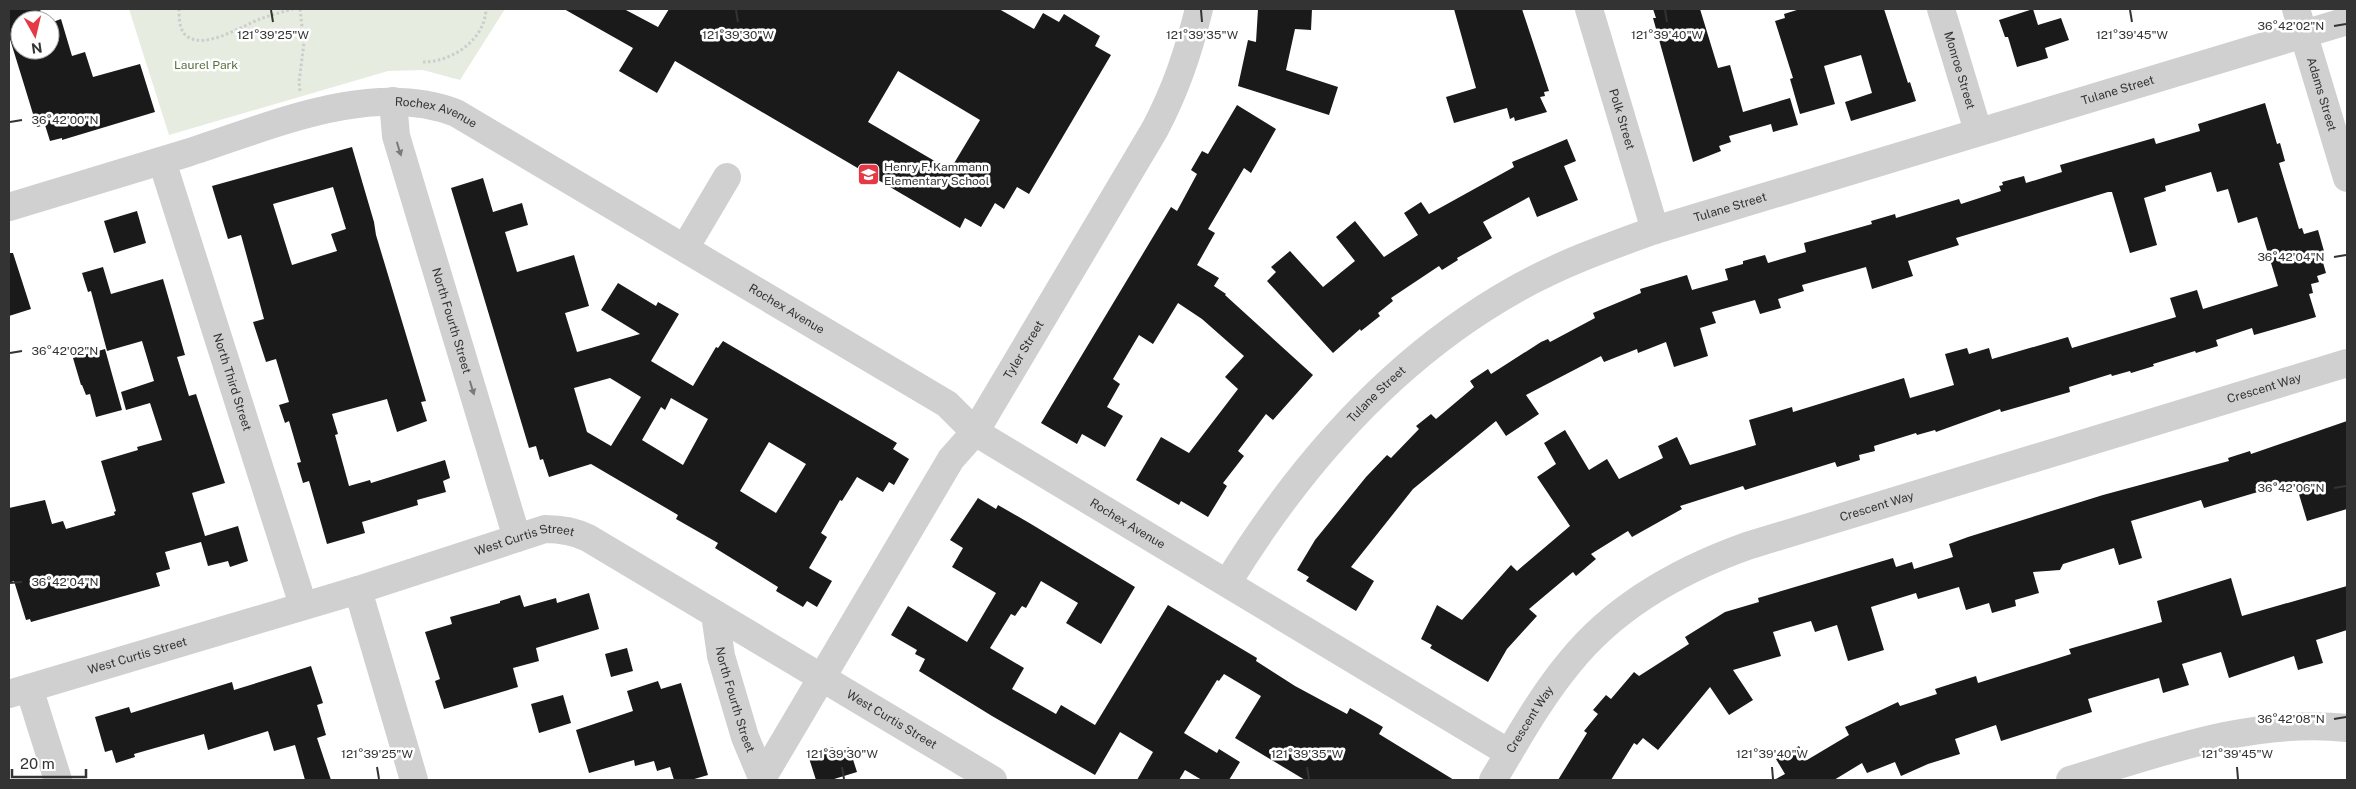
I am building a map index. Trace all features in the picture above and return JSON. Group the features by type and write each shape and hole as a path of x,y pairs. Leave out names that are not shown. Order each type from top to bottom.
{"street":[{"name":"Tyler Street","path":"763,779 951,460 975,432 1174,93 1189,51 1199,9"},
{"name":"Polk Street","path":"1589,9 1656,230"},
{"name":"Monroe Street","path":"1941,9 1978,131"},
{"name":"Tulane Street","path":"1228,582 1280,504 1318,454 1384,384 1460,324 1516,289 1578,259 1656,230 1978,131 2299,22 2347,21"},
{"name":"Adams Street","path":"2299,22 2347,178"},
{"name":"Rochex Avenue","path":"9,207 348,105 393,101 431,104 456,113 947,404 975,432 1228,582 1509,753"},
{"name":"North Fourth Street","path":"393,101 396,136 517,538"},
{"name":"North Third Street","path":"162,160 303,605"},
{"path":"685,248 727,177"},
{"name":"Crescent Way","path":"1493,780 1550,688 1588,642 1642,597 1702,563 1747,546 2347,363"},
{"name":"West Curtis Street","path":"19,691 358,590 545,529 578,533 993,780"},
{"path":"358,590 414,780"},
{"name":"North Fourth Street","path":"715,614 721,656 745,736 763,779"},
{"path":"19,691 58,780"},
{"path":"2070,780 2174,748 2243,732 2303,726 2347,728"}],"path":[{"path":"179,9 183,33 188,38 201,40 214,39 258,19 293,9"},
{"path":"300,9 304,37 299,82 300,91"},
{"path":"423,62 448,58 468,44 482,26 486,9"}],"green space":[{"name":"Laurel Park","path":"129,9 505,9 460,80 423,70 388,71 169,135"}],"building":[{"path":"9,9 40,9 10,10 10,39"},
{"path":"564,9 624,9 658,27 669,9 999,9 1034,29 1043,13 1059,22 1064,14 1100,36 1095,46 1111,55 1029,194 1017,187 1004,209 995,203 981,227 965,218 960,228 675,61 657,93 619,71 633,48","holes":["898,71 980,120 950,170 868,122"]},
{"path":"1258,9 1312,9 1311,30 1295,29 1286,70 1338,87 1329,115 1238,86 1248,40 1256,42"},
{"path":"1454,9 1522,9 1549,91 1544,92 1545,96 1540,97 1547,112 1515,121 1514,117 1510,119 1507,108 1454,123 1446,97 1476,88"},
{"path":"1653,9 1700,9 1718,68 1730,65 1743,112 1790,98 1798,125 1773,132 1771,124 1729,136 1731,142 1719,146 1721,151 1693,162 1653,18 1656,18"},
{"path":"1800,9 1884,9 1908,83 1910,82 1916,101 1851,121 1845,102 1872,93 1861,55 1824,66 1835,104 1800,114 1790,79 1793,78 1775,21 1785,18 1784,14"},
{"path":"2033,9 2038,25 2061,18 2069,40 2045,48 2048,58 2017,67 2008,37 2005,37 1999,20"},
{"path":"60,19 72,56 85,52 93,77 140,64 155,112 62,140 62,138 50,141 45,125 37,127 16,60 60,60"},
{"path":"2265,103 2277,144 2280,143 2285,161 2279,163 2299,229 2302,228 2304,234 2318,230 2324,251 2320,252 2326,273 2317,276 2319,282 2311,284 2313,293 2309,294 2316,317 2254,335 2252,328 2216,340 2218,346 2196,353 2195,351 2131,373 2130,371 2112,376 2111,374 2069,387 2070,392 2001,412 2000,409 1936,432 1935,430 1917,435 1916,433 1874,446 1875,451 1859,455 1860,460 1837,467 1835,462 1745,490 1743,486 1680,506 1682,509 1632,537 1628,531 1591,554 1596,559 1576,576 1573,572 1529,609 1537,616 1507,649 1488,682 1430,648 1432,645 1421,639 1437,605 1462,620 1511,565 1517,571 1570,526 1537,477 1556,464 1544,443 1565,430 1589,470 1607,459 1619,479 1663,458 1658,446 1677,437 1690,465 1756,445 1749,420 1792,407 1793,412 1904,378 1910,398 1954,385 1945,354 1967,348 1969,354 1989,348 1992,359 2068,337 2072,348 2176,317 2170,298 2197,290 2203,309 2278,286 2257,217 2238,223 2228,189 2217,192 2211,172 2165,186 2166,191 2144,198 2157,245 2130,253 2112,192 2108,192 1956,238 1959,245 1908,261 1913,276 1872,289 1866,267 1802,285 1804,291 1778,299 1781,308 1760,314 1755,300 1712,312 1716,323 1700,328 1708,356 1674,367 1666,342 1638,353 1637,349 1604,362 1601,356 1526,395 1539,414 1506,436 1496,421 1413,489 1351,567 1374,581 1356,611 1306,581 1309,577 1297,570 1315,540 1366,477 1387,455 1391,458 1419,429 1416,426 1431,414 1436,419 1474,387 1470,381 1488,369 1491,374 1541,342 1548,339 1550,342 1595,318 1593,313 1641,293 1640,289 1687,275 1692,290 1728,280 1725,269 1743,264 1743,261 1765,255 1768,263 1806,252 1804,243 1872,224 1871,221 1895,214 1896,218 1959,199 1961,204 2001,191 1999,186 2003,185 2002,182 2024,176 2026,183 2062,172 2060,165 2154,138 2156,144 2200,131 2198,124"},
{"path":"1237,105 1276,129 1251,173 1244,168 1208,229 1215,233 1197,265 1219,278 1214,286 1226,294 1313,375 1273,420 1266,414 1238,451 1244,456 1223,483 1227,486 1208,517 1181,501 1179,505 1136,480 1161,437 1189,453 1238,389 1225,377 1244,356 1202,319 1178,303 1153,344 1139,335 1113,379 1120,384 1107,407 1123,416 1105,447 1082,434 1077,444 1041,423 1171,207 1177,211 1197,174 1191,170 1202,151 1208,154"},
{"path":"1567,139 1576,161 1564,166 1578,200 1537,217 1529,197 1483,222 1492,238 1457,258 1458,260 1442,270 1439,266 1391,298 1393,301 1378,313 1380,316 1361,331 1360,329 1333,353 1267,281 1276,272 1271,267 1290,251 1323,287 1355,261 1336,237 1355,221 1384,257 1418,235 1404,213 1421,202 1429,214 1514,167 1512,162"},
{"path":"352,147 376,235 426,401 421,402 427,421 397,432 387,399 332,414 338,434 335,435 349,486 370,480 371,483 445,460 450,478 443,481 446,492 417,500 418,505 362,522 365,533 327,544 309,481 303,483 297,463 301,462 289,421 285,423 279,405 289,402 276,359 266,362 253,322 264,319 241,235 228,239 212,186","holes":["333,187 346,229 331,234 337,251 292,265 273,204"]},
{"path":"483,178 493,212 522,203 528,225 505,232 517,272 574,255 589,306 565,313 577,352 640,334 601,310 618,283 656,306 658,302 679,314 651,361 693,386 716,347 718,348 723,341 897,443 893,449 909,459 894,485 889,482 883,492 857,477 842,501 840,500 821,533 827,537 809,568 832,581 817,607 807,601 803,607 776,591 778,587 715,548 718,543 676,519 678,515 591,464 549,477 543,459 540,460 536,446 529,448 451,188","holes":["610,378 641,397 611,446 587,432 574,388","671,398 708,419 683,465 642,440 661,407 665,410","769,442 806,464 776,513 740,491"]},
{"path":"137,211 146,243 114,253 104,221"},
{"path":"9,253 13,253 31,309 9,316"},
{"path":"103,267 111,294 163,279 185,355 177,357 189,396 196,394 225,483 192,493 205,536 238,526 248,561 230,567 228,561 208,566 201,542 165,552 170,569 156,573 160,586 31,622 30,619 26,620 14,581 9,583 9,508 45,500 52,524 63,521 66,529 115,515 114,512 116,511 101,461 138,450 137,447 162,440 150,403 126,410 121,392 154,381 142,341 107,351 91,291 88,292 82,273"},
{"path":"105,349 122,410 96,417 90,394 86,395 81,385 73,358"},
{"path":"2347,421 2347,509 2307,521 2295,481 2204,508 2201,500 2131,521 2142,558 2119,565 2114,548 2063,564 2060,570 2033,572 2039,593 2015,600 2016,606 1992,613 1989,603 1966,610 1959,587 1918,599 1916,593 1871,607 1884,650 1848,661 1837,625 1815,632 1811,621 1773,632 1781,656 1733,670 1753,700 1729,715 1710,687 1658,750 1643,738 1637,745 1634,743 1611,780 1558,780 1587,733 1584,731 1598,714 1593,710 1606,695 1611,699 1634,672 1639,676 1689,644 1685,637 1725,612 1759,602 1758,598 1893,558 1896,567 1912,562 1914,569 1953,557 1949,544 1968,537 2103,495 2229,461 2228,458 2250,451 2251,454"},
{"path":"978,498 996,509 998,505 1135,587 1101,644 1066,623 1078,603 1041,581 1026,608 1022,606 1015,616 1011,614 990,648 1024,668 1012,689 1056,714 1061,705 1095,725 1168,605 1257,658 1256,661 1295,686 1347,714 1350,708 1383,727 1379,734 1454,780 1305,780 1235,738 1261,696 1224,674 1219,681 1217,680 1184,733 1217,753 1219,749 1240,762 1229,780 1202,780 1185,770 1179,780 1137,780 1153,752 1120,732 1095,775 992,716 919,671 925,659 915,654 917,650 891,635 908,606 967,642 996,593 952,567 963,548 950,540"},
{"path":"2231,578 2242,616 2347,586 2347,630 2316,640 2323,663 2298,670 2294,656 2229,678 2221,652 2182,664 2189,685 2163,693 2159,678 2128,687 2088,699 2092,712 2001,741 1996,725 1955,739 1960,754 1928,764 1901,776 1895,762 1867,773 1862,763 1834,780 1774,780 1785,774 1776,759 1799,746 1807,760 1849,735 1845,727 1898,702 1900,706 1937,694 1935,689 1976,676 1978,683 2071,654 2069,649 2162,622 2157,601"},
{"path":"589,593 599,629 536,648 539,661 513,668 518,687 444,709 435,681 440,679 425,632 452,624 450,617 500,603 500,601 520,595 524,607 556,598 557,603"},
{"path":"627,648 633,671 611,677 605,654"},
{"path":"311,666 323,703 317,705 326,735 317,738 331,780 305,780 295,745 274,751 268,731 208,750 204,734 134,754 135,757 116,763 112,750 105,752 95,717 129,707 131,713 232,682 234,690"},
{"path":"658,681 661,689 681,683 708,775 691,780 674,780 670,767 657,771 654,761 635,766 634,760 589,773 576,730 633,711 627,691"},
{"path":"563,695 571,723 539,733 531,704"},
{"path":"833,747 834,752 849,747 857,772 831,780 816,780 808,755"}],"place":[{"name":"Henry F. Kammann Elementary School","path":"868,174"}]}
